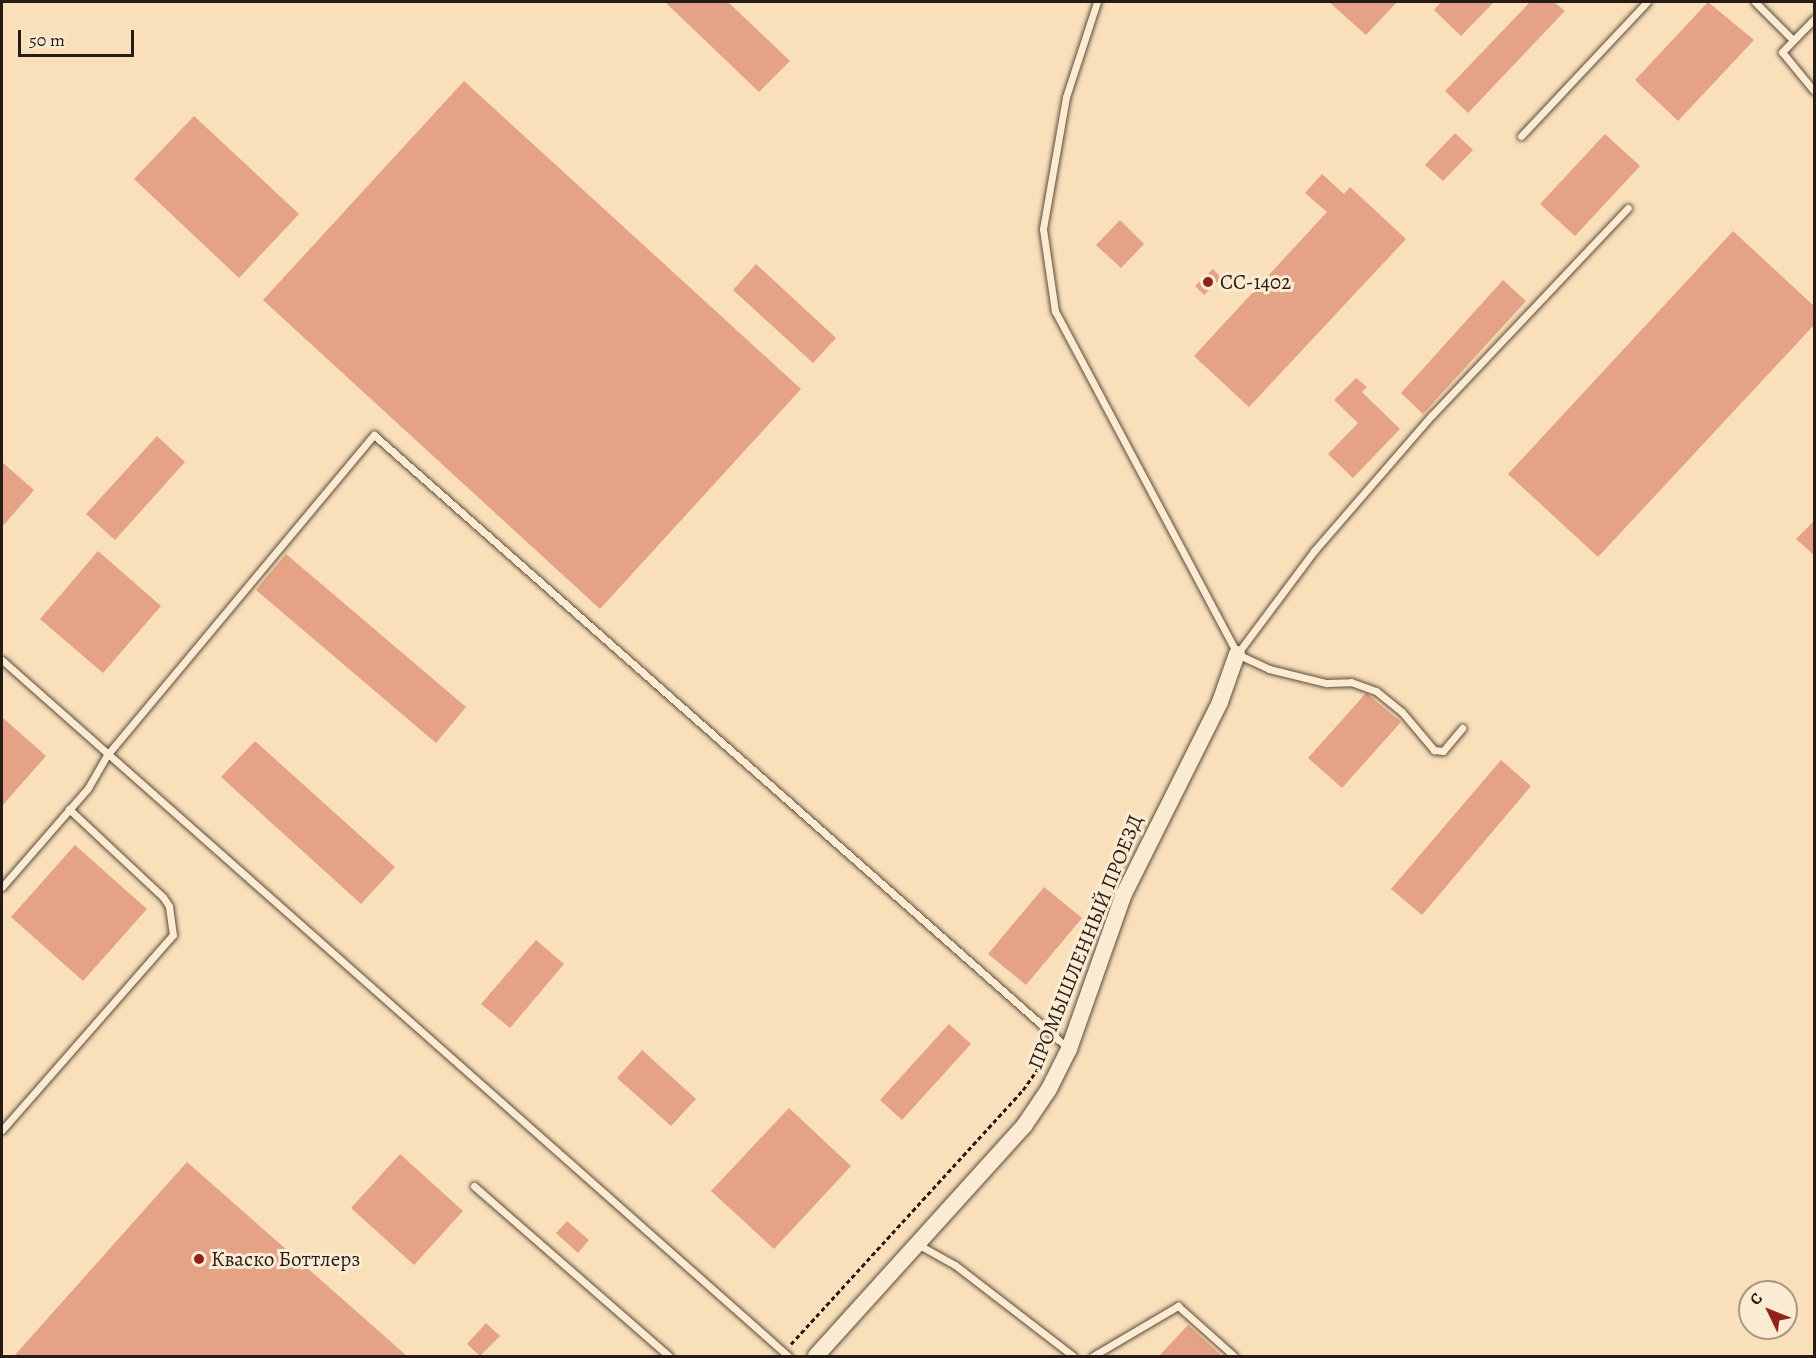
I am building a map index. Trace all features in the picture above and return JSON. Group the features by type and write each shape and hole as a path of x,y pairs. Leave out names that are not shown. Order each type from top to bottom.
{"street":[{"name":"ПРОМЫШЛЕННЫЙ ПРОЕЗД","path":"816,1356 919,1245 1024,1126 1049,1089 1069,1049 1124,894 1220,702 1238,654"}],"lane":[{"path":"1097,2 1066,97 1043,229 1055,311 1238,654 1269,669 1326,683 1351,682 1376,691 1402,712 1434,750 1443,751 1462,728"},
{"path":"1521,136 1647,2"},
{"path":"1755,2 1792,39"},
{"path":"1815,19 1792,39 1782,52 1815,91"},
{"path":"1238,654 1314,551 1432,415 1628,208"},
{"path":"2,887 100,773 107,755 374,435 1069,1049"},
{"path":"2,660 785,1354"},
{"path":"2,1130 173,935 169,906 163,897 69,809"},
{"path":"474,1186 669,1356"},
{"path":"919,1245 955,1265 1073,1356"},
{"path":"1093,1356 1178,1306 1234,1356"}],"path":[{"path":"785,1354 1023,1090 1036,1070 1050,1032"}],"building":[{"path":"665,2 728,2 790,61 759,92"},
{"path":"1329,2 1397,2 1366,35"},
{"path":"1441,2 1494,2 1461,36 1434,10"},
{"path":"1530,2 1554,2 1565,11 1468,113 1445,91"},
{"path":"1708,2 1754,40 1678,121 1635,80"},
{"path":"464,81 801,389 600,609 263,300"},
{"path":"194,116 299,214 239,278 134,179"},
{"path":"1455,133 1473,150 1443,181 1425,165"},
{"path":"1605,134 1640,166 1575,236 1540,204"},
{"path":"1322,174 1344,194 1350,187 1406,239 1249,407 1194,356 1327,212 1305,193"},
{"path":"1120,220 1144,244 1121,268 1096,245"},
{"path":"1733,231 1815,307 1815,324 1598,557 1508,474"},
{"path":"756,264 836,338 813,363 733,290"},
{"name":"СС-1402","path":"1213,269 1221,278 1204,295 1195,286"},
{"path":"1503,280 1526,301 1423,414 1401,393"},
{"path":"1356,378 1367,387 1362,392 1400,429 1353,478 1328,454 1358,423 1334,400"},
{"path":"157,436 185,462 115,540 86,514"},
{"path":"2,462 34,490 2,527"},
{"path":"1815,520 1815,556 1796,539"},
{"path":"98,551 161,606 103,673 40,619"},
{"path":"286,554 466,707 436,743 256,590"},
{"path":"1366,693 1401,722 1342,788 1308,758"},
{"path":"2,717 46,756 2,806"},
{"path":"255,741 395,867 361,904 221,777"},
{"path":"1501,760 1531,786 1422,915 1391,889"},
{"path":"75,845 147,909 83,981 11,917"},
{"path":"1044,887 1082,918 1026,985 988,954"},
{"path":"536,940 564,964 510,1028 481,1004"},
{"path":"949,1024 971,1044 902,1120 880,1100"},
{"path":"642,1050 696,1099 671,1126 617,1078"},
{"path":"789,1108 851,1166 774,1249 711,1191"},
{"path":"400,1154 463,1211 414,1265 351,1208"},
{"name":"Кваско Боттлерз","path":"187,1162 407,1356 14,1356"},
{"path":"567,1221 589,1240 578,1253 556,1233"},
{"path":"486,1323 500,1336 480,1356 467,1344"},
{"path":"1188,1325 1222,1356 1159,1356"}],"place":[{"name":"СС-1402","path":"1208,282"},
{"name":"Кваско Боттлерз","path":"199,1259"}]}
